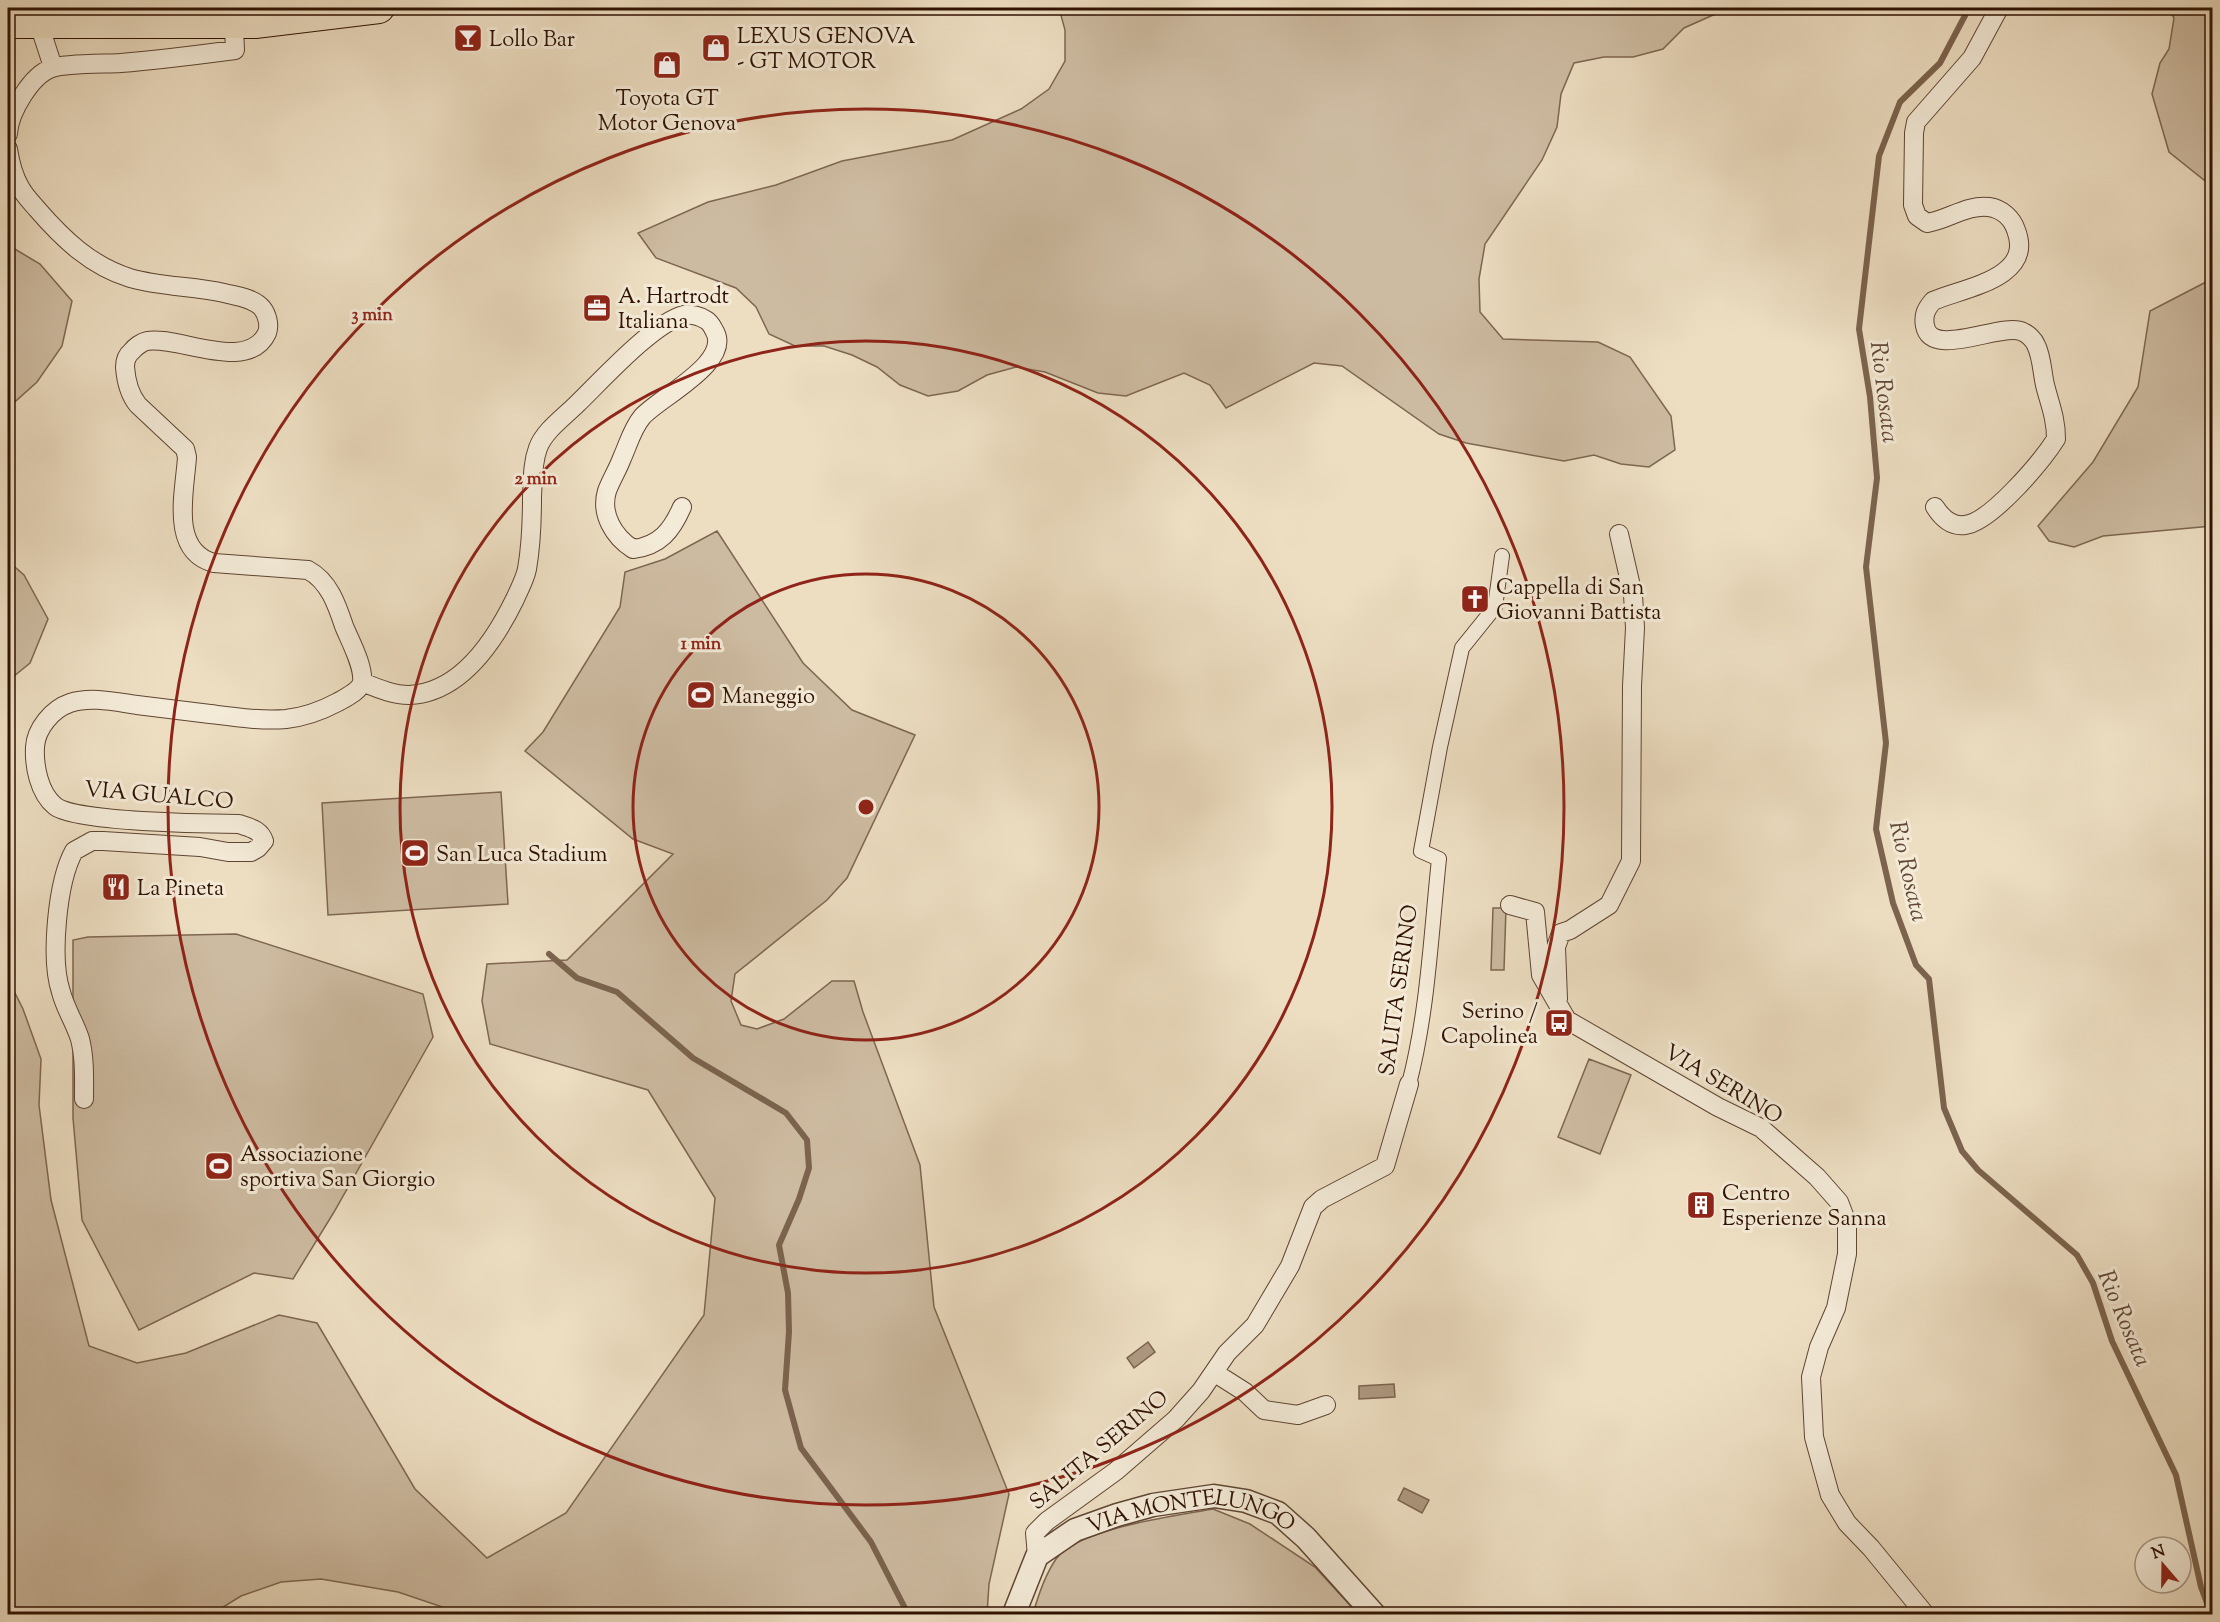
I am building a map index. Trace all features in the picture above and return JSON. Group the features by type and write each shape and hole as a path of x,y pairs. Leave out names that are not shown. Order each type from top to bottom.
{"main road":[{"path":"8,23 234,27 379,8"}],"street":[{"path":"1935,507 1941,517 1948,522 1960,526 1975,523 1989,513 2025,478 2056,439 2052,406 2036,344 2030,336 2022,331 2009,329 1964,340 1940,339 1926,328 1924,315 1933,301 1998,277 2009,268 2017,252 2019,243 2015,226 2000,210 1988,207 1976,208 1927,223 1917,216 1913,205 1916,122 1972,58 1999,8"},
{"path":"39,24 53,67"},
{"path":"8,134 15,108 26,90 40,74 53,67 124,63 234,27"},
{"path":"8,149 12,171 20,189 66,241 105,268 131,278 211,290 252,301 261,306 267,320 268,330 258,345 235,351 218,351 147,341 133,349 128,356 125,363 127,383 138,405 185,449 188,457 183,513 186,538 196,555 214,563 308,570 315,574 330,592 338,607 357,657 362,682 394,693 408,695 426,693 441,687 455,677 487,646 506,618 526,572 531,525 533,464 539,446 550,430 626,355 659,328 686,315 698,316 709,321 717,334 715,352 700,370 641,418 607,491 606,505 613,531 621,541 633,549 654,543 665,536 674,526 682,507"},
{"path":"1558,1004 1556,947 1560,933 1570,930 1610,905 1631,861 1632,686 1635,628 1633,596 1618,534"},
{"name":"SALITA SERINO","path":"1037,1556 1035,1533 1047,1521 1116,1471 1167,1427 1202,1391 1227,1353 1255,1325 1290,1266 1313,1208 1322,1199 1385,1166 1417,1053 1431,949 1439,859 1421,850 1440,747 1462,648 1495,607 1502,556"},
{"name":"VIA GUALCO","path":"84,1099 84,1056 79,1037 60,991 57,974 58,904 74,851 92,842 103,841 251,852 264,841 262,834 256,829 239,824 96,817 56,807 48,797 37,774 36,738 45,723 55,711 70,703 109,700 234,717 288,719 322,710 358,689 362,682"},
{"name":"VIA SERINO","path":"1510,905 1535,912 1541,975 1567,1020 1718,1107 1761,1128 1817,1177 1839,1202 1847,1223 1846,1254 1836,1308 1819,1347 1811,1377 1814,1437 1830,1495 1847,1523 1871,1548 1925,1614"},
{"path":"1215,1373 1245,1392 1264,1410 1298,1415 1326,1405"},
{"name":"VIA MONTELUNGO","path":"1037,1556 1075,1530 1153,1505 1214,1496 1246,1501 1278,1513 1306,1538 1374,1614"},
{"path":"1014,1614 1037,1556"}],"shaded area":[{"path":"1059,8 1729,8 1684,28 1663,49 1633,57 1604,57 1574,63 1561,94 1557,127 1542,160 1485,244 1479,279 1480,312 1503,339 1598,342 1630,357 1671,416 1675,450 1649,467 1621,464 1594,455 1564,461 1466,443 1439,434 1342,366 1314,363 1226,408 1210,385 1184,373 1126,396 1098,393 1045,372 1016,367 987,375 958,391 928,396 900,385 877,367 852,355 824,346 795,346 769,334 756,307 736,288 656,258 638,233 708,202 776,185 842,161 952,140 1021,109 1049,89 1065,61 1065,30"},
{"path":"2168,8 2212,8 2212,182 2204,180 2169,152 2152,94 2160,63 2169,49 2174,18"},
{"path":"8,245 40,264 72,301 62,346 37,382 8,408"},
{"path":"2208,281 2212,284 2212,526 2103,536 2074,547 2049,541 2038,526 2093,462 2138,387 2150,311"},
{"path":"717,531 803,663 852,710 915,735 847,878 827,900 735,974 731,1001 741,1025 757,1029 784,1019 832,981 854,981 863,1012 920,1165 934,1307 1009,1494 989,1584 987,1614 463,1614 398,1592 321,1579 281,1582 241,1596 212,1614 8,1614 8,979 23,1009 41,1059 39,1105 51,1200 89,1346 137,1363 186,1353 279,1315 317,1323 415,1489 487,1558 566,1513 704,1315 715,1198 648,1090 490,1044 482,1001 487,964 567,960 673,854 633,839 525,751 543,732 620,607 625,572 665,559"},
{"path":"8,561 24,575 48,619 30,663 8,681"},
{"name":"San Luca Stadium","path":"501,792 508,904 328,915 322,803"},
{"path":"1493,908 1506,908 1504,970 1491,970"},
{"name":"Associazione sportiva San Giorgio","path":"236,934 423,994 433,1037 334,1212 293,1279 254,1273 139,1330 82,1220 73,1118 73,940 88,937"},
{"path":"1589,1059 1631,1075 1600,1154 1558,1137"},
{"path":"1148,1342 1155,1352 1134,1368 1127,1358"},
{"path":"1394,1384 1395,1397 1359,1399 1359,1386"},
{"path":"1404,1488 1429,1500 1422,1513 1398,1500"},
{"path":"1213,1509 1250,1524 1315,1567 1358,1614 1033,1614 1048,1572 1056,1559 1068,1548 1106,1531"}],"waterway":[{"name":"Rio Rosata","path":"1969,8 1940,63 1900,102 1879,156 1859,329 1870,397 1877,478 1866,567 1886,743 1876,829 1893,903 1916,965 1929,979 1944,1108 1962,1151 1978,1170 2077,1255 2093,1283 2112,1341 2176,1475 2201,1587 2211,1614"},
{"path":"549,954 577,978 617,992 693,1058 786,1113 807,1140 809,1168 799,1199 779,1245 788,1293 789,1332 785,1390 801,1448 871,1542 908,1614"}],"place":[{"name":"Lollo Bar","path":"468,38"},
{"name":"LEXUS GENOVA - GT MOTOR","path":"716,48"},
{"name":"Toyota GT Motor Genova","path":"667,65"},
{"name":"A. Hartrodt Italiana","path":"597,308"},
{"name":"Cappella di San Giovanni Battista","path":"1475,599"},
{"name":"Maneggio","path":"701,695"},
{"name":"San Luca Stadium","path":"415,853"},
{"name":"La Pineta","path":"116,887"},
{"name":"Serino / Capolinea","path":"1559,1023"},
{"name":"Associazione sportiva San Giorgio","path":"219,1166"},
{"name":"Centro Esperienze Sanna","path":"1701,1205"}]}
